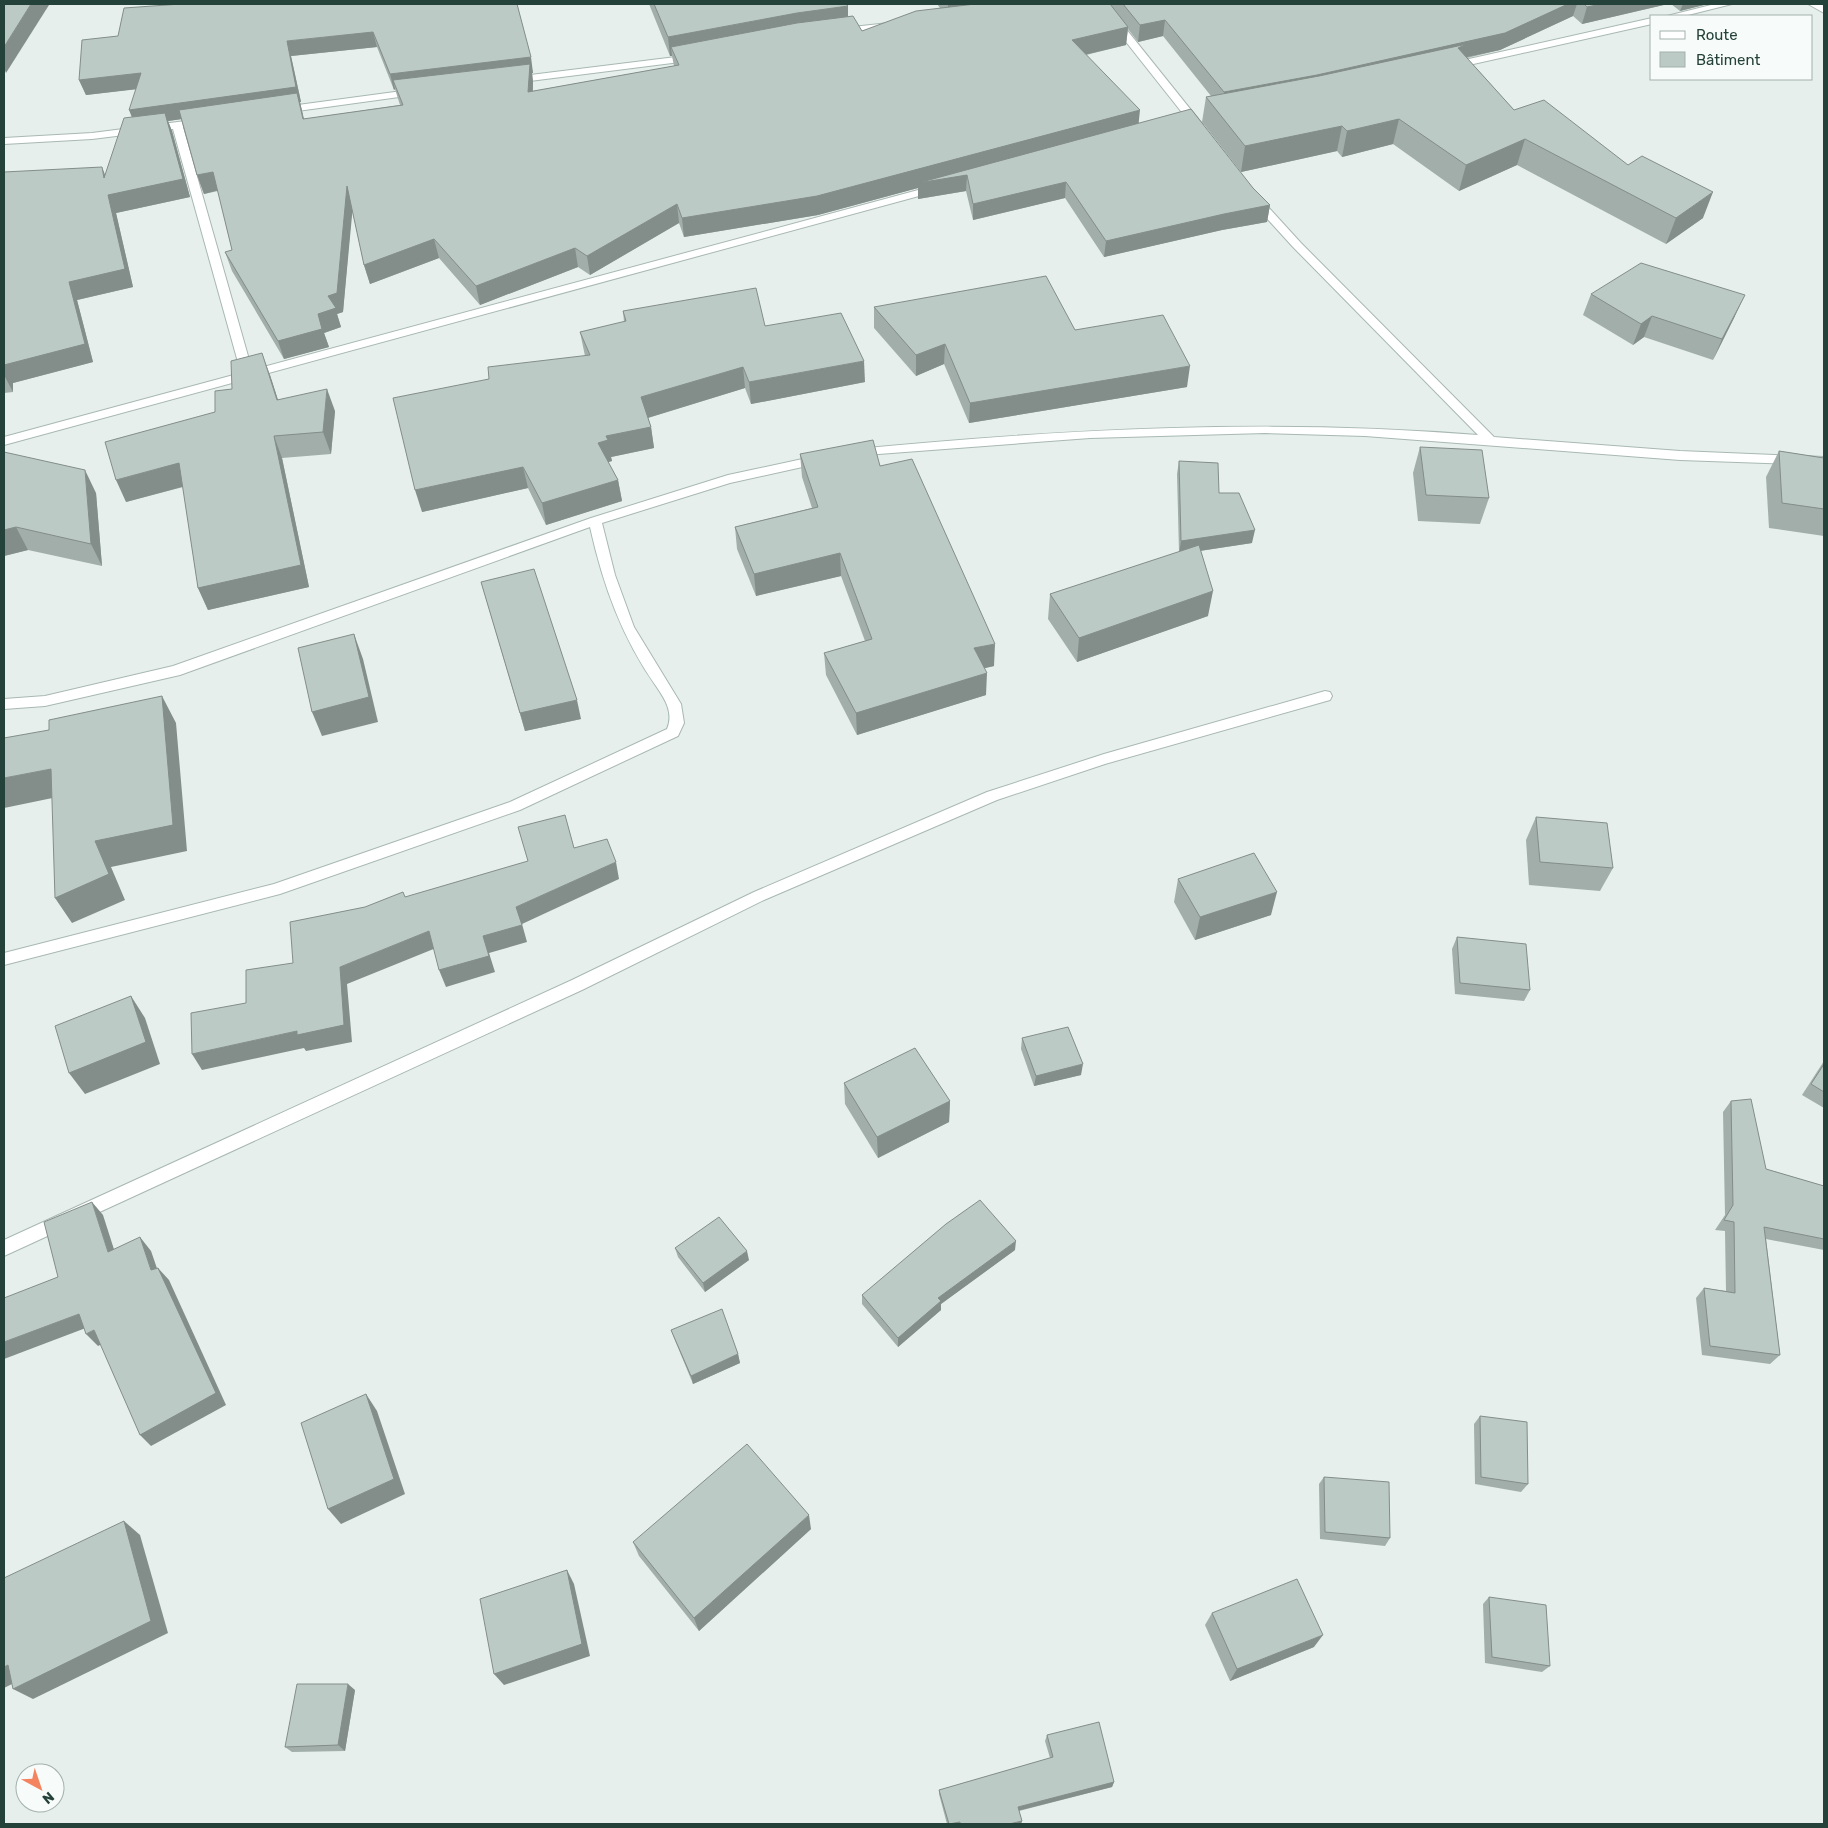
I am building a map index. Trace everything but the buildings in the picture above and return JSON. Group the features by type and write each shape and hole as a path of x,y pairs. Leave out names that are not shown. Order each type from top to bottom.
{"street":[{"path":"1101,4 1208,140"},
{"path":"1677,15 1727,4"},
{"path":"1813,4 1824,10"},
{"path":"1439,69 1650,21"},
{"path":"828,33 904,25"},
{"path":"500,81 703,56"},
{"path":"273,112 425,91"},
{"path":"4,141 92,136 216,120"},
{"path":"177,125 248,376"},
{"path":"4,441 947,186"},
{"path":"1251,194 1297,245 1489,439"},
{"path":"4,704 46,701 174,672 594,520 728,479 838,455 994,440 1156,430 1323,430 1489,439 1660,454 1824,461"},
{"path":"4,959 284,886 515,806 673,732 678,724 678,714 671,699 624,623 607,574 594,520"},
{"path":"4,1248 577,985 759,896 983,800 1104,760 1325,696"}]}
